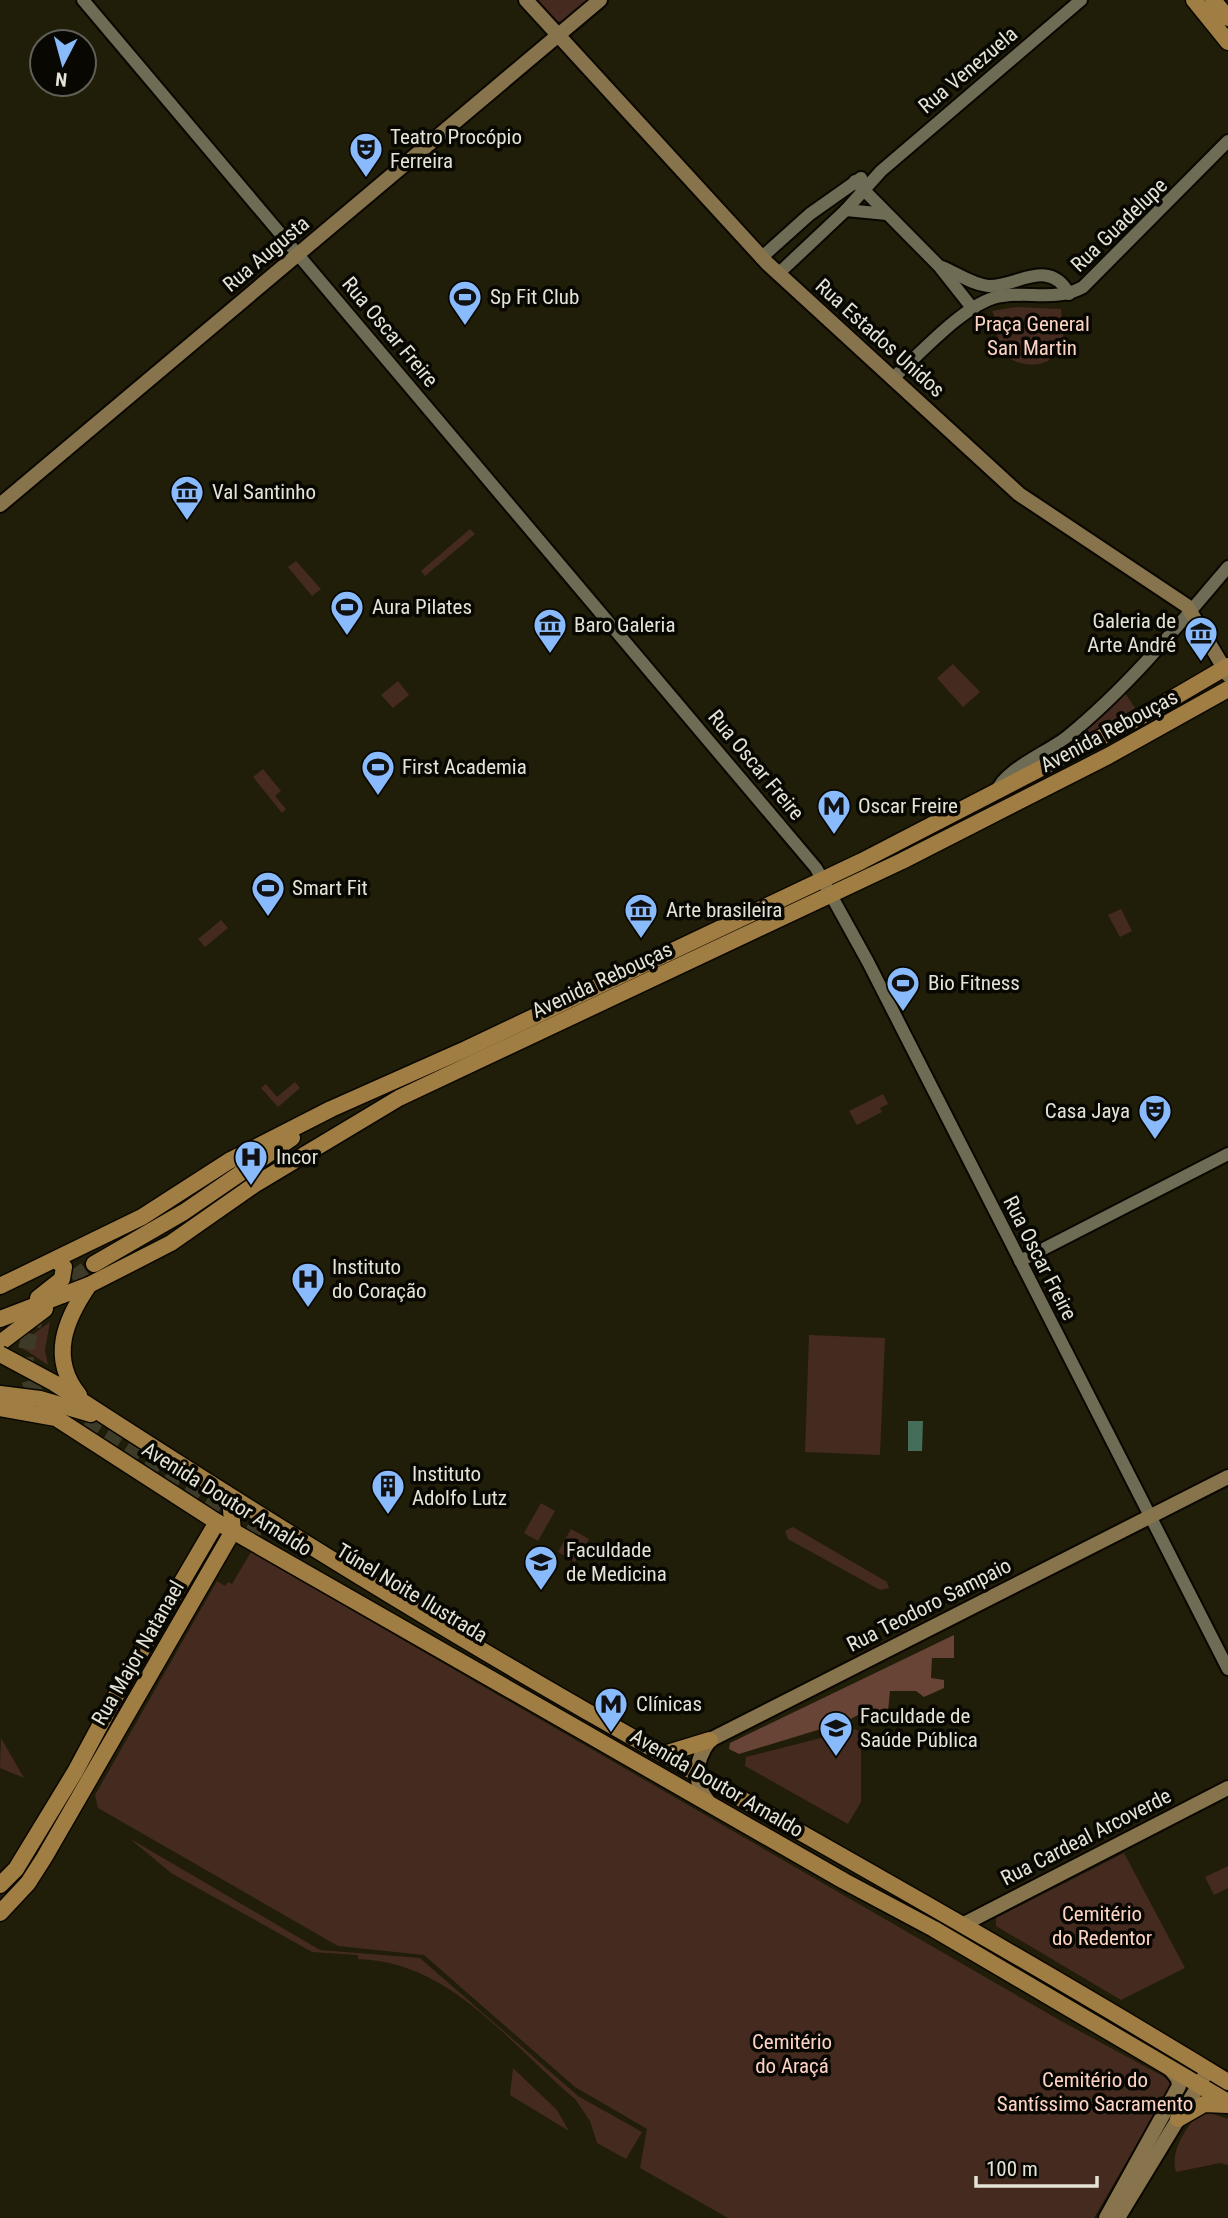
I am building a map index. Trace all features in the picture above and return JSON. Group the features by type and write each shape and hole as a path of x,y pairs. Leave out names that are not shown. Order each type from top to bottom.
{"main road":[{"name":"Rua Estados Unidos","path":"526,0 761,258 1019,494 1191,610 1227,670"},
{"name":"Rua Augusta","path":"0,505 600,0"},
{"path":"1194,0 1228,42"},
{"path":"1213,0 1228,18"},
{"name":"Avenida Rebouças","path":"0,1286 57,1261 142,1217 229,1161 331,1109 419,1071 823,880 997,792 1227,670"},
{"name":"Avenida Rebouças","path":"6,1317 89,1285 171,1243 254,1185 400,1098 832,895 1108,756 1228,689"},
{"name":"Avenida Rebouças","path":"93,1264 184,1212 331,1109"},
{"path":"6,1317 62,1279 64,1267 57,1261"},
{"path":"89,1285 66,1322 62,1348 72,1386 102,1416"},
{"path":"0,1343 46,1308 65,1300 73,1292"},
{"path":"0,1354 54,1383 102,1416"},
{"path":"0,1394 40,1399 102,1416"},
{"name":"Avenida Doutor Arnaldo","path":"0,1408 36,1412 56,1418 217,1522 934,1929 1161,2060 1228,2103"},
{"name":"Avenida Doutor Arnaldo","path":"102,1416 268,1526 585,1710 964,1924 1228,2082"},
{"name":"Rua Teodoro Sampaio","path":"710,1740 1228,1477"},
{"path":"230,1499 233,1531"},
{"name":"Rua Major Natanael","path":"0,1913 28,1883 62,1824 202,1565 217,1522"},
{"path":"255,1544 254,1528 268,1526"},
{"name":"Túnel Noite Ilustrada","path":"268,1526 480,1658 492,1679"},
{"name":"Rua Major Natanael","path":"0,1885 16,1869 56,1804 107,1711 125,1694 202,1565 233,1531"},
{"path":"664,1754 680,1752 710,1740"},
{"path":"708,1801 701,1790 697,1773 700,1754 710,1740"},
{"name":"Rua Cardeal Arcoverde","path":"964,1924 1228,1787"},
{"path":"934,1929 953,1929 964,1924"},
{"path":"988,1962 995,1953 1014,1953"},
{"path":"1107,2218 1179,2086 1178,2079 1161,2060"},
{"path":"1118,2218 1208,2070"},
{"path":"1178,2119 1204,2104 1228,2103"}],"street":[{"name":"Rua Oscar Freire","path":"83,0 788,831 823,880 1228,1669"},
{"name":"Rua Venezuela","path":"761,258 810,214 881,171 1080,0"},
{"name":"Rua Guadelupe","path":"892,379 973,309 1004,296 1069,294 1089,282 1228,141"},
{"name":"Rua Venezuela","path":"778,274 846,210 859,185"},
{"path":"859,185 939,266 973,309"},
{"path":"846,210 888,215"},
{"path":"939,266 987,286 1020,277 1044,276 1062,284 1069,294"},
{"path":"997,792 1004,778 1078,728 1191,610 1228,567"},
{"path":"1020,1261 1228,1154"}],"green space":[{"path":"536,0 587,0 562,22 555,21"},
{"name":"Praça General San Martin","path":"1016,307 1061,309 1064,341 1048,361 1032,365 1017,362 1000,347 992,311"},
{"path":"470,529 475,534 425,576 421,571"},
{"path":"296,561 321,589 312,596 288,567"},
{"path":"953,664 980,692 963,707 937,678"},
{"path":"398,681 409,695 393,708 381,695"},
{"path":"1125,693 1139,714 1048,762"},
{"path":"263,769 281,791 275,796 286,809 282,813 253,777"},
{"path":"1121,909 1132,931 1120,937 1108,915"},
{"path":"221,920 228,928 205,947 198,939"},
{"path":"295,1082 300,1088 278,1107 261,1088 266,1084 277,1097"},
{"path":"883,1094 888,1104 880,1108 882,1112 857,1125 849,1111"},
{"path":"50,1322 45,1350 48,1365 18,1345"},
{"path":"809,1335 885,1338 880,1455 805,1452"},
{"path":"541,1503 555,1511 538,1541 524,1533"},
{"path":"793,1527 887,1582 889,1588 880,1590 788,1539 785,1531"},
{"path":"571,1529 589,1539 575,1562 558,1552"},
{"name":"Cemitério do Araçá","path":"251,1552 1061,2021 1170,2080 1170,2086 1094,2218 728,2218 640,2168 647,2129 575,2087 424,1955 338,1946 98,1808 95,1795 217,1581 225,1586 228,1582 232,1584"},
{"path":"856,1729 861,1734 861,1802 848,1824 745,1766 746,1757"},
{"path":"1,1738 24,1778 0,1768"},
{"path":"129,1838 320,1950 420,1958 578,2096 642,2132 626,2159 597,2143 590,2121 575,2099 502,2031 451,1990 422,1974 392,1964 358,1959 358,1955 312,1952 171,1873"},
{"name":"Cemitério do Redentor","path":"1124,1853 1185,1968 1121,2000 996,1926 996,1918"},
{"path":"1228,1866 1228,1888 1214,1895 1205,1877"},
{"path":"513,2068 557,2110 569,2131 510,2095"},
{"path":"1207,2112 1228,2119 1228,2165 1220,2163 1176,2172 1175,2156 1183,2135 1196,2115"}],"shaded area":[{"path":"908,1421 923,1421 922,1451 908,1451"},
{"path":"954,1635 954,1658 932,1658 931,1678 944,1680 944,1688 924,1697 916,1691 890,1691 888,1711 865,1711 847,1721 739,1754 729,1749 730,1743"}],"tunnel":[{"path":"53,1293 94,1264"},
{"path":"39,1311 26,1353 27,1375 37,1395 210,1500 266,1530"},
{"path":"199,1570 223,1532 224,1515"}],"place":[{"name":"Teatro Procópio Ferreira","path":"366,179"},
{"name":"Sp Fit Club","path":"465,327"},
{"name":"Val Santinho","path":"187,522"},
{"name":"Aura Pilates","path":"347,637"},
{"name":"Baro Galeria","path":"550,655"},
{"name":"Galeria de Arte André","path":"1201,663"},
{"name":"First Academia","path":"378,797"},
{"name":"Oscar Freire","path":"834,836"},
{"name":"Smart Fit","path":"268,918"},
{"name":"Arte brasileira","path":"641,940"},
{"name":"Bio Fitness","path":"903,1013"},
{"name":"Casa Jaya","path":"1155,1141"},
{"name":"Incor","path":"251,1187"},
{"name":"Instituto do Coração","path":"308,1309"},
{"name":"Instituto Adolfo Lutz","path":"388,1516"},
{"name":"Faculdade de Medicina","path":"541,1592"},
{"name":"Clínicas","path":"611,1734"},
{"name":"Faculdade de Saúde Pública","path":"836,1758"}],"park label":[{"name":"Cemitério do Santíssimo Sacramento","path":"1095,2092"}]}
